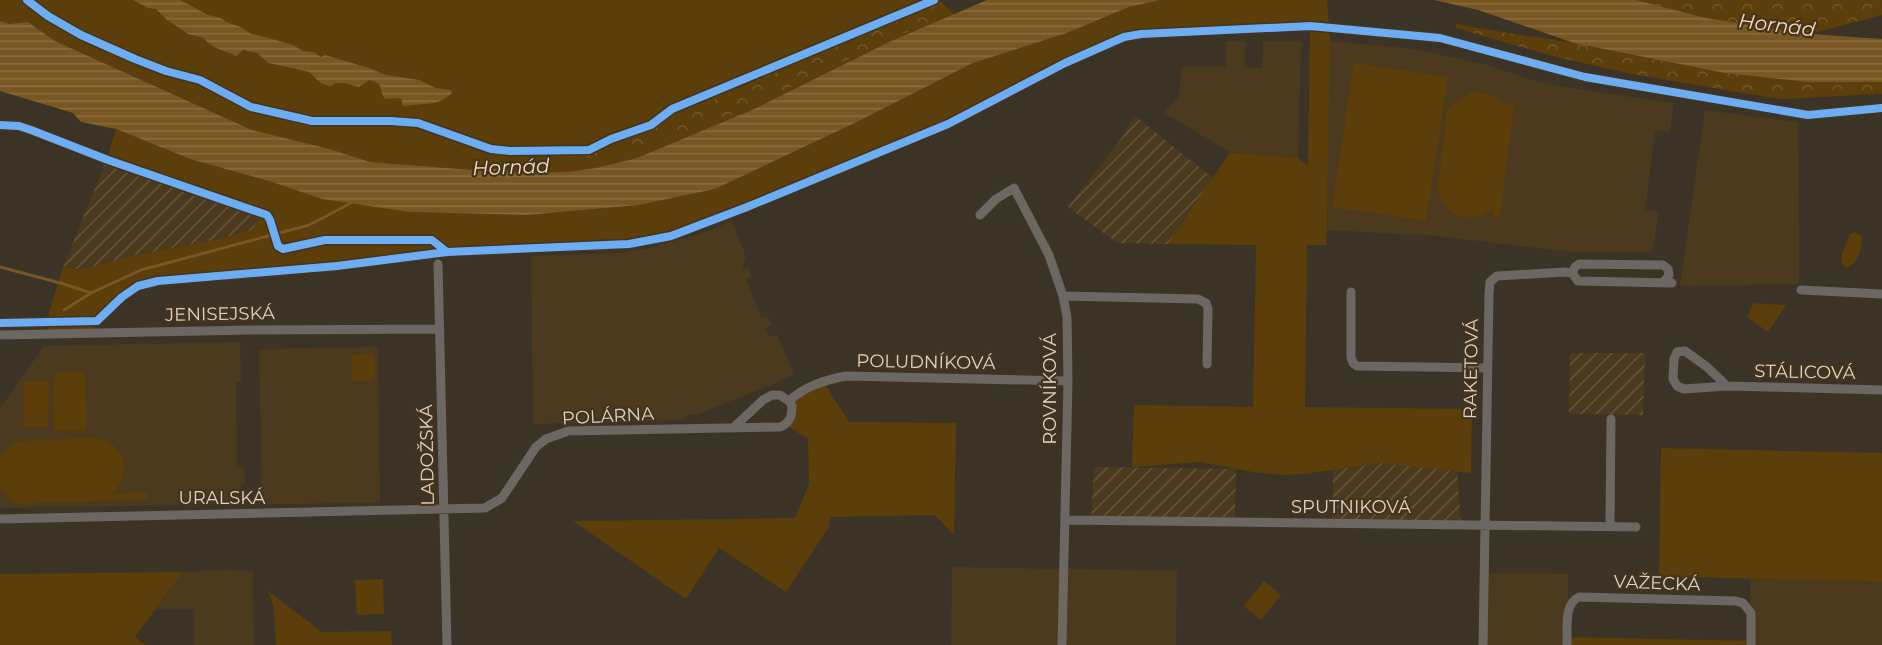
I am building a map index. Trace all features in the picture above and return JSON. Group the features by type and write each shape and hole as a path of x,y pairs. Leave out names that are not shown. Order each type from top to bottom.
{"street":[{"name":"ROVNÍKOVÁ","path":"980,215 996,199 1014,188 1049,255 1063,296 1068,381 1062,645"},
{"name":"LADOŽSKÁ","path":"438,264 447,645"},
{"name":"RAKETOVÁ","path":"1579,264 1663,265 1668,269 1669,275 1667,283 1578,281 1572,273 1579,264"},
{"name":"RAKETOVÁ","path":"1483,645 1490,282 1497,276 1507,274 1572,273"},
{"path":"1801,291 1882,294"},
{"path":"1351,292 1351,357 1353,363 1358,366 1487,368"},
{"path":"1063,296 1203,300 1208,309 1207,363"},
{"name":"JENISEJSKÁ","path":"0,335 440,329"},
{"name":"STÁLICOVÁ","path":"1727,386 1714,372 1685,351 1677,352 1674,359 1673,379 1677,386 1684,389 1727,386 1882,390"},
{"name":"POLUDNÍKOVÁ","path":"789,401 798,393 823,381 846,376 1068,381"},
{"path":"734,427 768,396 780,395 789,401"},
{"name":"POLÁRNA","path":"444,509 485,508 498,502 536,447 558,433 780,427 786,425 792,412 789,401"},
{"path":"1610,526 1611,420"},
{"name":"URALSKÁ","path":"0,519 444,509"},
{"name":"SPUTNIKOVÁ","path":"1066,520 1636,527"},
{"name":"VAŽECKÁ","path":"1567,645 1568,609 1571,603 1579,597 1597,597 1743,603 1751,613 1751,645"}],"shaded area":[{"path":"133,0 180,0 208,15 241,27 251,34 386,75 419,80 436,88 450,90 452,93 437,102 406,106 402,105 400,98 385,99 379,85 369,80 359,87 345,83 330,86 322,84 309,72 269,63 257,53 243,50 236,56 210,45 204,38 188,34 156,9 148,8"},
{"path":"987,0 1160,0 1129,7 1067,33 973,63 855,123 715,189 639,205 527,215 410,212 322,199 190,159 116,129 81,122 73,113 0,91 0,21 9,24 28,22 55,41 252,130 330,149 370,162 473,170 496,169 521,173 566,172 596,168 637,158 754,109 889,42"},
{"path":"1434,0 1636,0 1706,18 1810,34 1882,39 1882,82 1809,82 1725,73 1574,43 1478,10"},
{"path":"1226,41 1245,41 1245,67 1262,68 1263,41 1301,41 1298,158 1230,152 1164,113 1179,96 1182,67 1226,67"},
{"path":"1330,41 1414,49 1488,65 1531,80 1674,103 1670,132 1655,131 1645,210 1659,212 1652,252 1569,252 1438,236 1327,230"},
{"path":"1705,110 1798,122 1799,284 1680,286"},
{"path":"1134,115 1213,178 1168,244 1117,243 1068,207 1123,136"},
{"path":"107,159 260,213 254,230 136,255 79,270 63,267"},
{"path":"732,221 746,257 742,269 748,267 752,277 746,279 761,318 768,316 772,325 765,328 769,337 777,334 794,375 697,415 689,414 683,420 533,424 531,256 620,253 649,248 703,233"},
{"path":"240,342 241,382 236,382 237,467 244,467 245,483 225,504 0,508 0,408 44,346"},
{"path":"378,347 380,503 262,504 259,349"},
{"path":"1570,353 1645,353 1643,415 1569,414"},
{"path":"1381,463 1457,471 1461,524 1332,523 1333,470"},
{"path":"1094,467 1236,469 1235,523 1091,521"},
{"path":"952,567 1177,571 1176,645 951,645"},
{"path":"253,571 254,645 194,645 194,609 156,609 183,572"},
{"path":"1484,573 1568,574 1567,645 1483,645"},
{"path":"1750,578 1882,582 1882,645 1751,645"}],"green space":[{"path":"0,0 939,0 955,15 889,42 754,109 637,158 596,168 566,172 521,173 496,169 473,170 370,162 330,149 252,130 55,41 28,22 9,24 0,21"},
{"path":"1160,0 1327,0 1330,41 1327,230 1326,245 1307,245 1305,407 1472,409 1471,473 1381,463 1282,475 1200,462 1132,467 1134,405 1253,407 1256,245 1168,244 1230,152 1298,158 1308,166 1310,26 1162,33 1124,38 1064,63 948,124 671,236 629,244 447,252 337,266 158,281 138,286 122,297 97,321 94,333 47,334 49,312 63,267 79,270 136,255 253,230 260,214 107,159 116,129 190,159 272,182 410,212 527,215 639,205 715,189 855,123 973,63 1067,33 1129,7"},
{"path":"1636,0 1882,0 1882,15 1810,34 1706,18"},
{"path":"934,5 943,17 895,37 729,116 641,149 573,160 573,153 597,150 624,136 636,137 728,93"},
{"path":"1456,24 1710,63 1882,74 1882,94 1782,99 1760,96 1627,73 1552,56 1456,28"},
{"path":"1354,63 1448,77 1426,221 1332,207"},
{"path":"1473,92 1492,95 1507,107 1508,103 1514,104 1500,217 1493,216 1493,208 1475,217 1457,215 1444,204 1440,195 1438,184 1447,112 1458,100"},
{"path":"1855,232 1862,236 1861,250 1857,259 1847,268 1842,264 1842,254 1850,234"},
{"path":"1753,303 1786,305 1768,332 1747,317"},
{"path":"374,354 375,381 352,381 351,355"},
{"path":"58,372 85,374 86,427 84,431 54,429 54,377"},
{"path":"24,381 49,381 48,427 23,427"},
{"path":"823,381 849,422 956,423 954,535 935,515 830,517 829,527 786,592 719,548 686,599 573,521 795,518 809,484 808,439 786,425 789,401"},
{"path":"91,438 112,444 123,458 123,475 113,494 147,492 147,499 20,504 11,501 0,489 0,456 12,444 22,441"},
{"path":"1661,448 1882,453 1882,582 1659,576"},
{"path":"183,572 135,637 146,645 0,645 0,574"},
{"path":"383,579 384,614 357,615 355,580"},
{"path":"1264,581 1281,595 1261,620 1244,606"},
{"path":"268,591 322,632 391,631 392,645 276,645 273,604"},
{"path":"1568,637 1751,641 1750,645 1568,645"}],"waterway":[{"path":"64,310 91,293 141,270 309,225 353,202"},
{"path":"0,267 91,293"}],"cycle path":[{"path":"27,0 48,16 81,35 166,71 200,80 251,107 312,121 418,123 491,149 510,151 589,150 611,139 651,125 672,109 934,0"},
{"path":"0,323 97,321 122,297 138,286 158,281 337,266 447,252 629,244 671,236 948,124 1065,63 1124,37 1141,34 1310,26 1440,38 1585,77 1808,115 1882,108"},
{"path":"0,125 19,126 31,130 108,160 267,215 278,246 283,249 325,240 432,240 447,252"}],"water label":[{"name":"Hornád","path":"1777,25"},
{"name":"Hornád","path":"511,167"}]}
